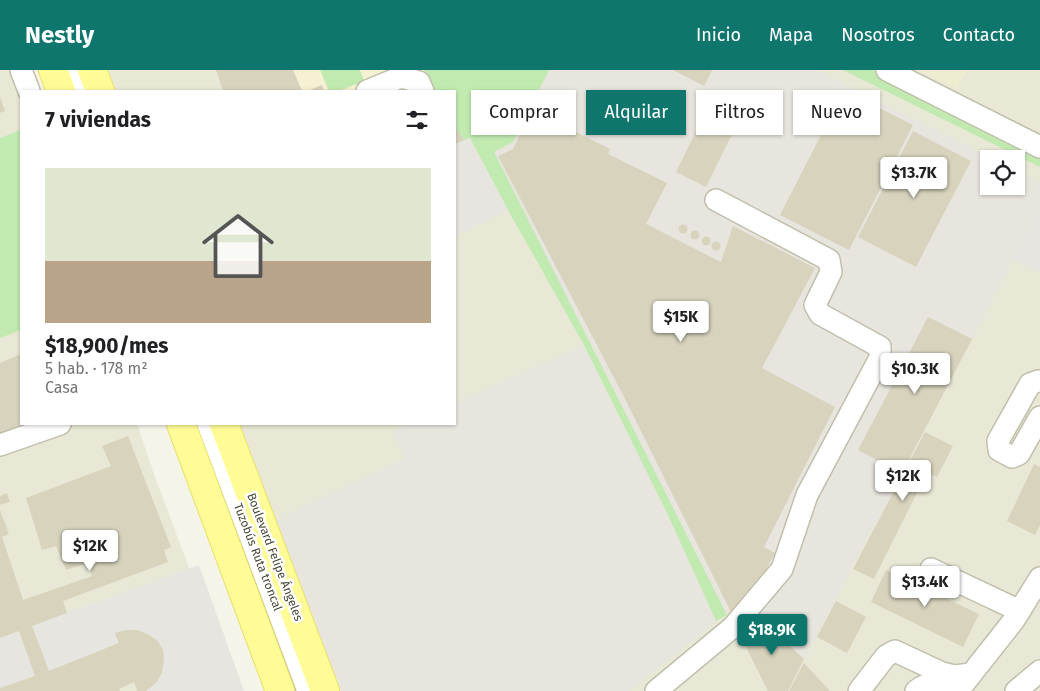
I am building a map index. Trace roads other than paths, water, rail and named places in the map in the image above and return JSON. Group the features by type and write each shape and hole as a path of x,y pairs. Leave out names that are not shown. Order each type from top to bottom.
{"main road":[{"path":"92,70 100,90"},
{"path":"181,425 280,691"},
{"name":"Boulevard Felipe Ángeles","path":"221,425 325,691"}],"street":[{"path":"21,70 29,90"},
{"path":"887,70 1040,147"},
{"path":"368,90 387,76 402,77 419,82 423,90"},
{"path":"62,80 83,90"},
{"path":"656,691 733,627 782,569 807,495 880,358 880,347 820,314 815,305 831,272 829,260 716,200"},
{"path":"1040,381 1030,384 998,441 999,450 1012,457 1019,454 1040,417"},
{"path":"0,445 57,425"},
{"name":"Tuzobús Ruta troncal","path":"192,425 291,691"},
{"name":"Tuzobús Ruta troncal","path":"221,425 308,691"},
{"path":"931,569 1017,615"},
{"path":"962,686 1017,615 1040,578"},
{"path":"859,691 886,656 895,651 942,673 954,676 962,686"},
{"path":"1016,691 1040,671"},
{"path":"916,691 926,684 937,683 962,686"}]}
